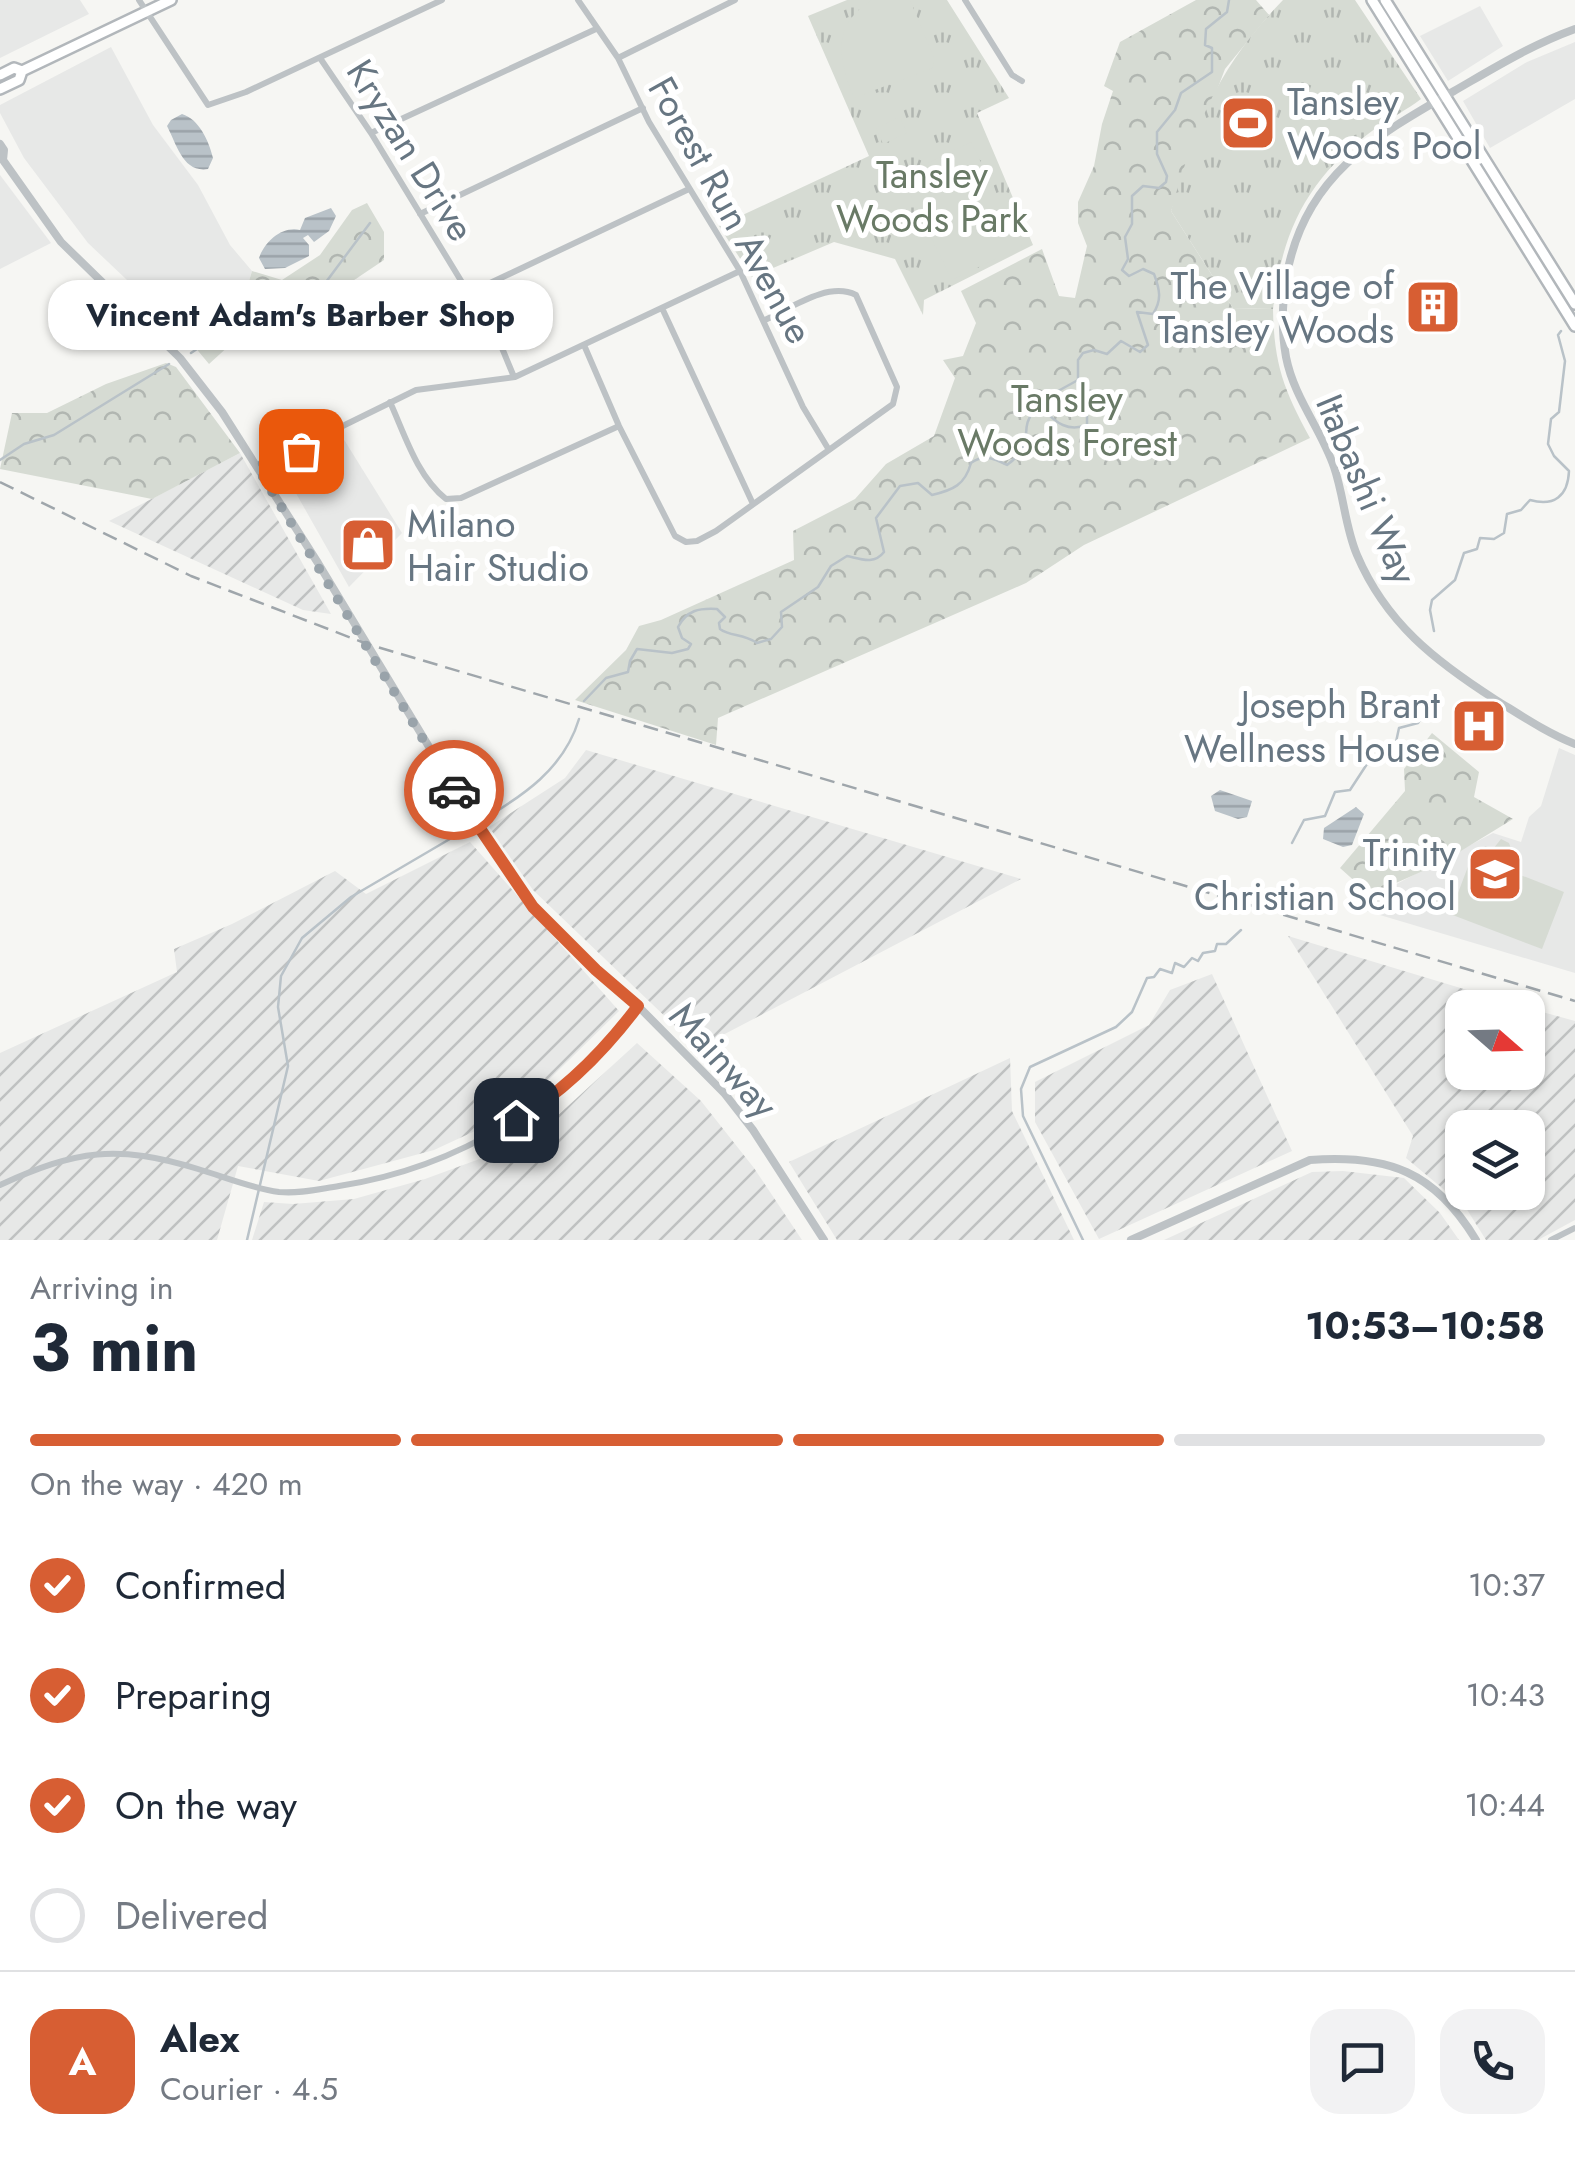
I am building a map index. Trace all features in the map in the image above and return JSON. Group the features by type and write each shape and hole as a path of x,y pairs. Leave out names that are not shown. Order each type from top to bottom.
{"main road":[{"path":"0,74 14,68 22,71 171,0"},
{"path":"1372,0 1575,304"},
{"path":"1385,0 1575,326"},
{"path":"0,89 19,80 22,71"}],"street":[{"path":"139,0 208,105 442,0"},
{"name":"Forest Run Avenue","path":"578,0 618,58 740,271 802,406 828,450"},
{"path":"618,58 736,0"},
{"path":"965,0 1012,75 1022,81"},
{"path":"372,133 596,28"},
{"name":"Itabashi Way","path":"1575,29 1518,54 1352,156 1314,201 1293,248 1282,321 1289,371 1333,462 1356,553 1385,608 1441,664 1531,722 1575,744"},
{"name":"Kryzan Drive","path":"320,58 372,133 502,348 514,377"},
{"path":"420,214 644,108"},
{"name":"Mainway","path":"0,144 4,150 2,159 61,242 202,384 483,836 533,907 724,1094 753,1130 824,1240"},
{"path":"469,293 690,188"},
{"path":"257,467 273,466 301,451 304,445 390,402 434,386 514,377 740,271"},
{"path":"584,345 619,426 675,536 686,542 696,541 893,404 897,386 856,294 843,288 830,290 765,320"},
{"path":"662,308 753,504"},
{"path":"390,402 421,470 446,499 461,498 619,426"},
{"path":"0,1185 60,1161 110,1152 159,1158 236,1182 292,1193 382,1178 430,1163 524,1115 578,1072 638,1006"},
{"path":"1131,1240 1310,1160 1338,1158 1394,1164 1422,1179 1446,1198 1476,1240"},
{"path":"1551,1240 1575,1228"}],"shaded area":[{"path":"0,0 80,0 89,14 0,58"},
{"path":"1480,6 1503,46 1448,81 1420,36"},
{"path":"1575,42 1575,99 1490,148 1463,101 1527,62"},
{"path":"111,47 153,125 198,185 230,245 252,271 246,291 184,334 88,243 24,158 0,113 0,105"},
{"path":"182,114 206,138 213,158 208,169 192,167 174,141 167,126"},
{"path":"0,175 51,243 0,269"},
{"path":"331,208 336,216 329,231 314,242 308,235 303,238 309,245 309,256 285,268 265,269 259,258 270,241 287,230 300,230 305,218"},
{"path":"343,438 402,533 349,587 284,472"},
{"path":"240,453 331,614 303,610 109,521"},
{"name":"Trinity Christian School","path":"1559,748 1575,755 1575,973 1353,907 1493,833 1521,842 1529,817 1541,806"},
{"path":"586,750 1021,879 698,1048 533,890 489,827 565,778"},
{"path":"1220,790 1252,801 1247,817 1238,819 1215,811 1211,796"},
{"path":"1356,807 1364,814 1352,845 1343,847 1323,839 1324,828"},
{"path":"470,842 619,1011 516,1112 434,1150 319,1181 238,1166 217,1240 0,1240 0,1053 177,972 174,949 335,871 366,894"},
{"path":"1288,936 1467,990 1445,990 1445,1090 1545,1090 1545,1013 1575,1021 1575,1220 1538,1240 1486,1240 1467,1210 1545,1210 1545,1110 1445,1110 1445,1190 1406,1158 1413,1136"},
{"path":"1212,974 1292,1151 1099,1239 1035,1122 1035,1082 1149,1025 1170,990"},
{"path":"637,1043 701,1101 754,1168 802,1240 252,1240 264,1202 354,1199 425,1179 504,1150 555,1118"},
{"path":"1010,1058 1012,1111 1074,1240 837,1240 789,1162"},
{"path":"1343,1171 1404,1178 1440,1213 1459,1240 1164,1240 1312,1172"}],"green space":[{"name":"Tansley Woods Park","path":"847,0 947,0 1009,98 977,113 1033,245 924,300 923,315 895,259 834,242 752,277 719,226 869,156 808,16"},
{"path":"872,0 910,0 935,60 932,68 854,98 842,56 844,32 859,10"},
{"name":"Tansley Woods Forest","path":"1196,0 1256,0 1269,15 1225,69 1171,211 1233,308 1273,309 1282,376 1310,438 1084,545 1026,583 718,718 716,745 575,700 626,650 639,626 661,620 794,560 793,531 855,499 886,464 934,436 955,378 943,360 963,356 976,323 961,291 1042,249 1059,296 1075,298 1087,246 1078,223 1078,202 1094,166 1113,91 1104,86 1120,42"},
{"path":"1283,0 1355,0 1421,99 1353,146 1316,185 1283,254 1273,309 1233,308 1171,211 1212,98 1242,49"},
{"path":"900,117 907,133 883,144 876,128"},
{"path":"971,142 1022,246 952,280 901,176"},
{"path":"367,203 384,232 384,260 278,331 273,326 242,334 209,364 184,334 246,291 252,271 282,280 320,255 352,210"},
{"path":"166,363 176,367 240,453 152,499 0,469 12,413 47,413 106,384"},
{"path":"1432,733 1479,772 1474,797 1513,819 1443,862 1378,891 1359,885 1340,868 1405,791 1404,769"},
{"path":"1501,839 1509,843 1511,862 1484,855 1482,851 1485,846 1493,849"},
{"path":"1472,856 1564,892 1542,949 1450,914"}],"waterway":[{"path":"584,701 606,678 628,672 637,649 672,653 688,649 691,644 682,638 678,627 694,611 717,609 725,617 719,623 720,629 757,643 771,639 782,627 781,612 818,587 831,566 847,556 872,560 884,552 876,518 900,486 918,483 932,495 957,485 976,460 989,458 1007,465 1022,449 1027,424 1035,410 1044,410 1068,427 1087,425 1087,413 1065,405 1058,391 1078,380 1078,360 1083,353 1094,350 1107,354 1121,341 1140,352 1148,345 1137,312 1153,314 1156,309 1159,290 1154,274 1143,269 1129,276 1122,270 1128,259 1125,237 1132,224 1132,196 1143,186 1159,188 1166,182 1157,154 1157,132 1175,110 1181,93 1212,72 1212,48 1205,45 1206,29 1227,12 1229,0"},
{"path":"191,353 278,294 326,282 370,223"},
{"path":"1434,631 1432,600 1455,580 1464,553 1477,549 1480,538 1494,539 1504,533 1507,514 1521,510 1530,500 1546,502 1558,498 1566,487 1569,471 1548,444 1551,419 1559,412 1565,361 1558,335 1561,331"},
{"path":"0,460 24,444 54,435 169,364"},
{"path":"1292,843 1304,820 1325,816 1335,792 1350,790 1367,764 1380,764 1393,756 1399,728 1418,723 1435,696"},
{"path":"479,822 540,780 563,753 579,719"},
{"path":"247,1240 288,1066 278,1007 281,976 302,938 351,897 472,826"},
{"path":"1083,1240 1023,1116 1021,1089 1030,1067 1116,1027 1132,1012 1147,978 1154,977 1160,969 1172,973 1175,963 1184,967 1192,958 1198,961 1203,953 1215,951 1217,944 1226,944 1241,930"}],"railway":[{"path":"0,482 191,576 367,644 1575,1001"}],"way so far":[{"path":"301,451 304,445 296,443 257,467 454,790"}],"place":[{"name":"Tansley Woods Pool","path":"1248,123"},
{"name":"The Village of Tansley Woods","path":"1433,307"},
{"name":"Vincent Adam's Barber Shop","path":"301,451"},
{"name":"Milano Hair Studio","path":"368,545"},
{"name":"Joseph Brant Wellness House","path":"1479,726"},
{"name":"Trinity Christian School","path":"1495,874"}],"route":[{"path":"454,790 533,907 638,1006 578,1072 516,1120"}]}
